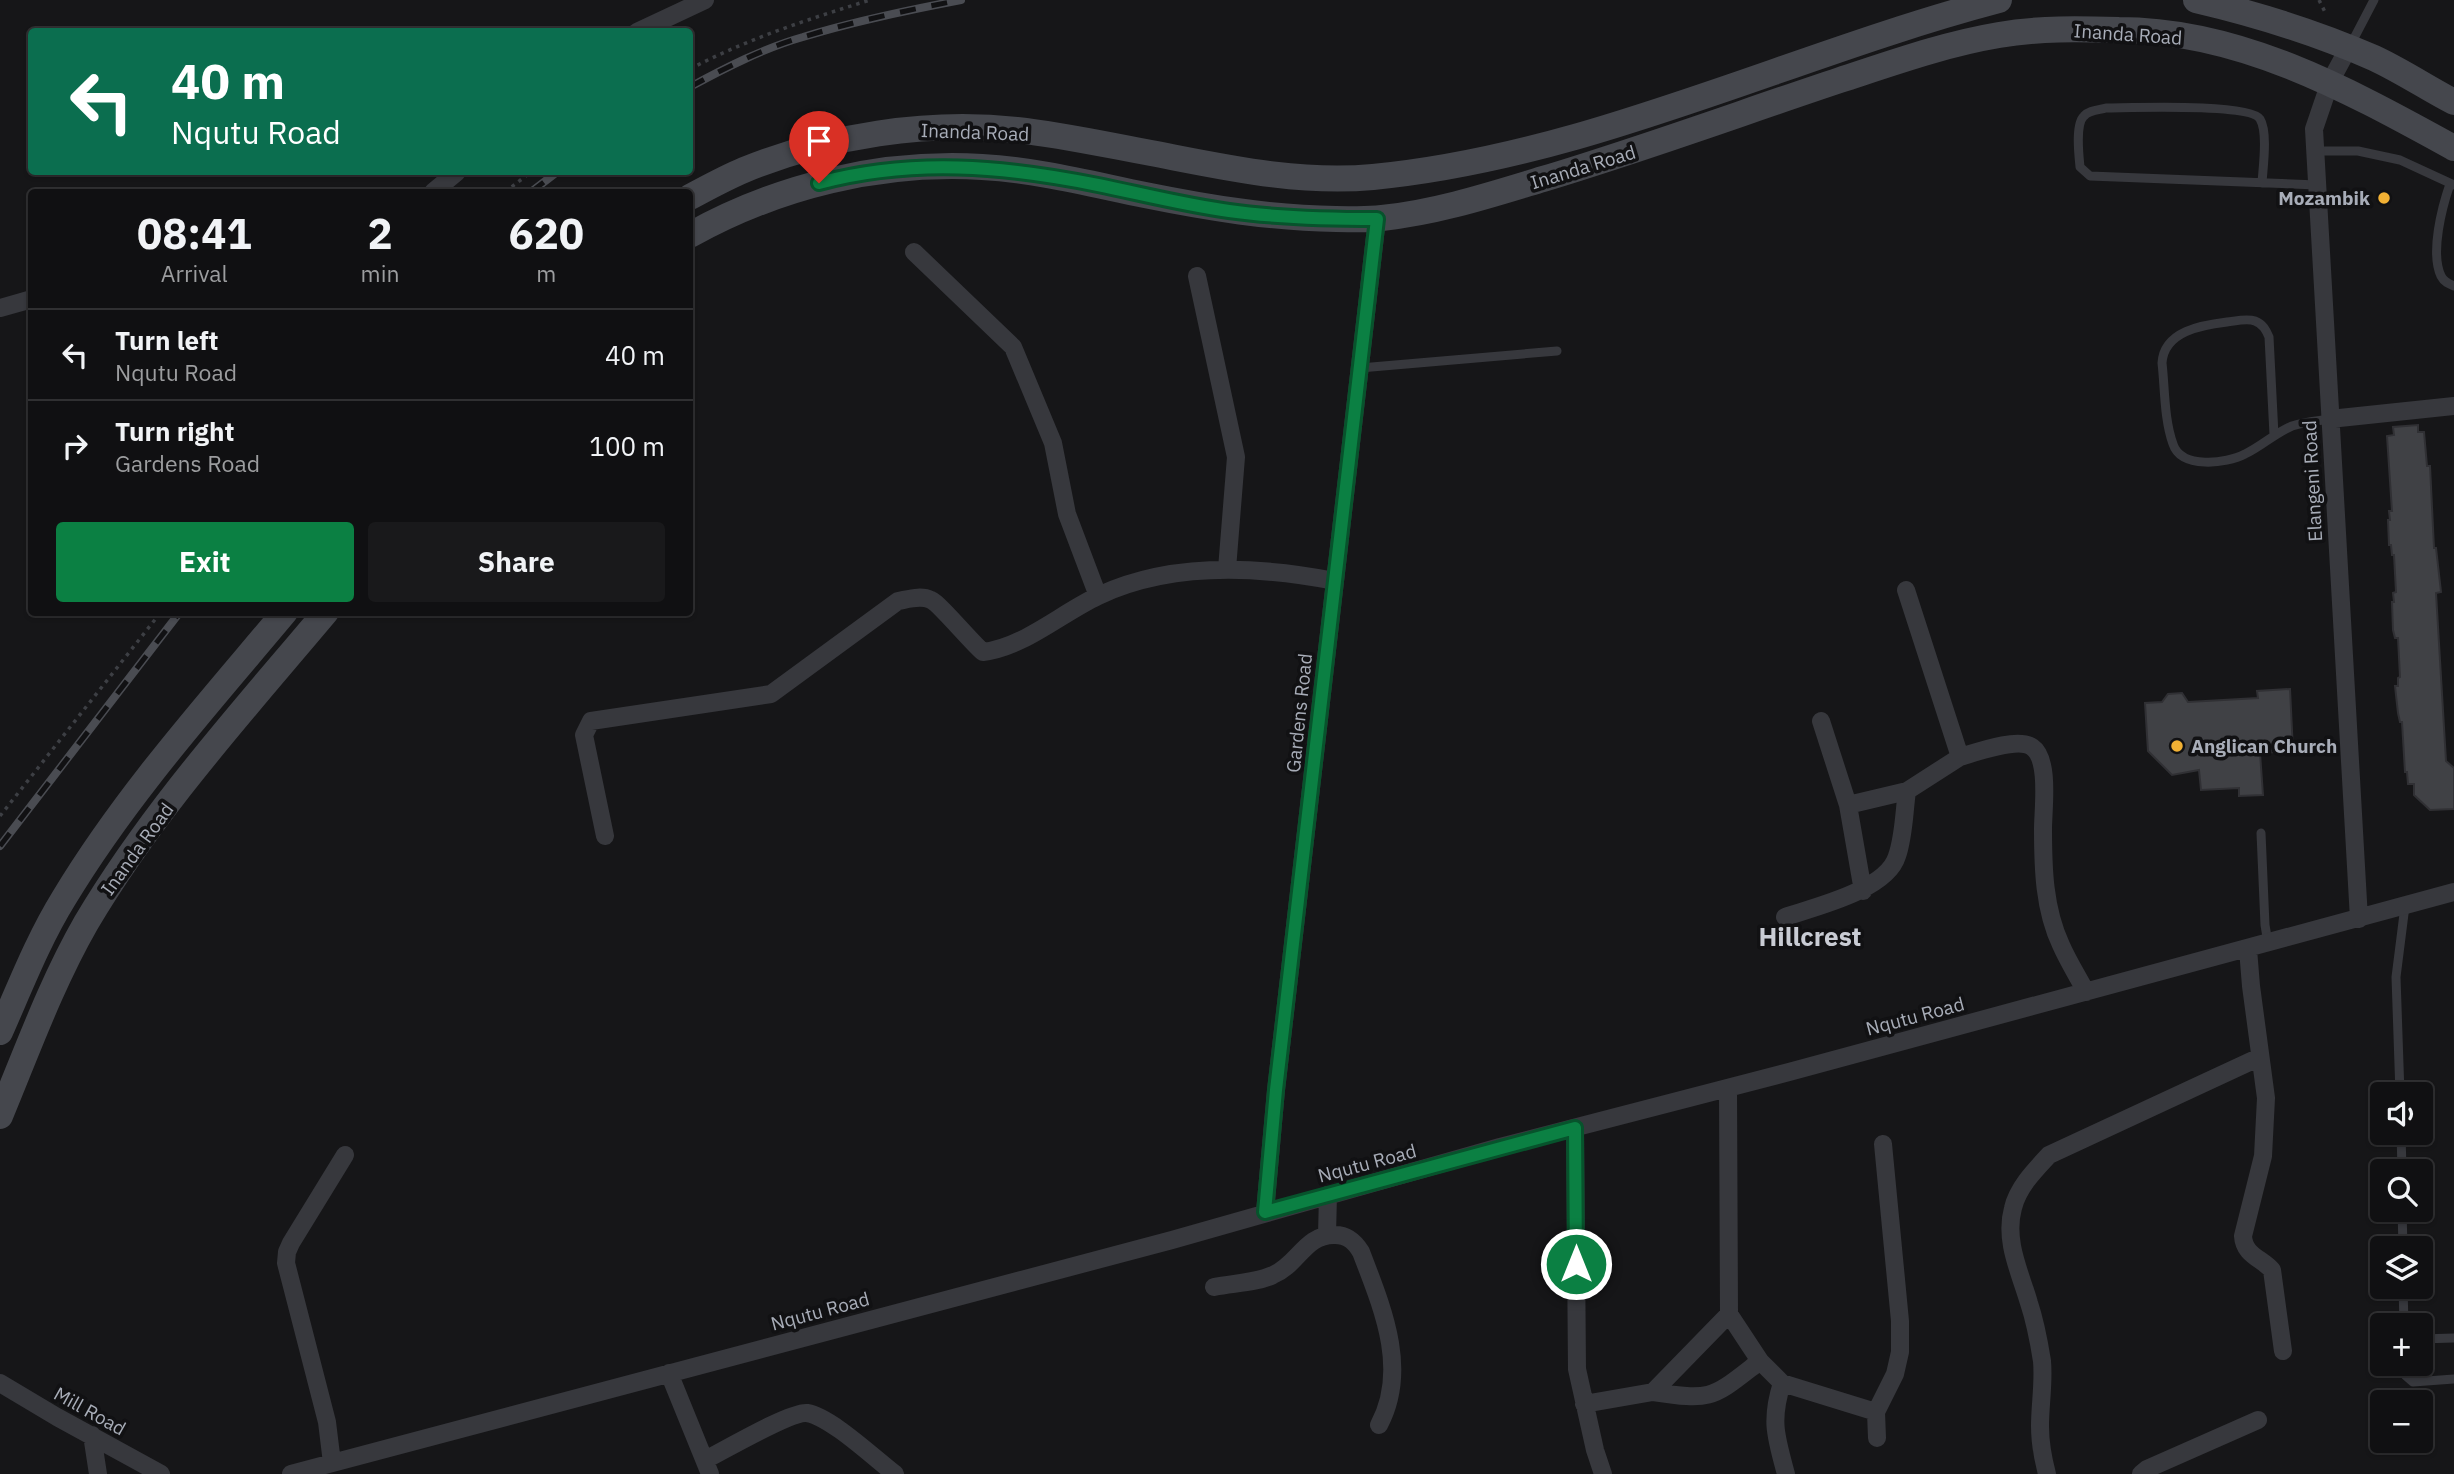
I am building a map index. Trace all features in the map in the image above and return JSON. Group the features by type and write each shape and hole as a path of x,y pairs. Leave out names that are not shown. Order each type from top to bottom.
{"main road":[{"name":"Inanda Road","path":"693,196 745,170 820,145 876,134 938,128 1015,130 1254,172 1306,178 1370,177 1451,167 1572,138 1906,27 1999,0"},
{"path":"2196,0 2240,10 2349,47 2454,102"},
{"name":"Inanda Road","path":"693,234 728,216 801,188 837,178 925,167 983,167 1040,175 1227,211 1299,219 1377,219 1440,210 1627,154 1946,47 1998,35 2045,30 2127,30 2183,36 2281,61 2330,82 2454,148"},
{"name":"Inanda Road","path":"0,1032 36,949 62,899 96,848 136,793 282,616"},
{"name":"Inanda Road","path":"0,1116 71,950 131,851 323,616"}],"street":[{"path":"646,28 705,0"},
{"name":"Elangeni Road","path":"2349,47 2330,82 2314,129 2359,919"},
{"path":"437,189 453,175"},
{"name":"Gardens Road","path":"1265,1212 1276,1090 1377,219"},
{"path":"914,252 1013,347 1053,443 1067,514 1098,596"},
{"path":"1196,276 1236,457 1227,569"},
{"path":"0,308 28,300"},
{"path":"2330,419 2454,405"},
{"path":"605,836 584,734 590,721 771,694 898,601 914,597 933,600 967,639 983,652 1001,650 1098,596 1143,578 1227,569 1304,575 1335,581"},
{"path":"1906,590 1959,757"},
{"path":"1821,721 1848,805 1863,891"},
{"path":"1848,805 1907,791 1959,757 2017,742 2028,744 2040,756 2043,769 2043,847 2048,909 2060,944 2086,992"},
{"path":"1785,917 1863,891 1888,870 1897,859 1907,791"},
{"name":"Nqutu Road","path":"291,1474 1172,1240 1265,1212 2454,892"},
{"path":"2248,949 2266,1098 2265,1139 2242,1236 2248,1253 2273,1270 2283,1351"},
{"path":"2047,1474 2040,1427 2042,1360 2029,1302 2015,1263 2012,1240 2013,1208 2018,1194 2049,1155 2260,1057"},
{"path":"1728,1088 1729,1314 1760,1361 1782,1383 1876,1412"},
{"path":"1575,1128 1577,1368 1603,1474"},
{"path":"1877,1438 1876,1412 1895,1374 1900,1352 1900,1321 1883,1144"},
{"path":"332,1463 327,1422 286,1263 291,1243 345,1156"},
{"path":"1327,1229 1328,1195"},
{"path":"1214,1287 1272,1276 1285,1268 1327,1229"},
{"path":"1327,1229 1357,1245 1390,1337 1392,1389 1379,1425"},
{"path":"1653,1392 1729,1314"},
{"path":"1584,1404 1653,1392 1688,1398 1703,1397 1722,1390 1760,1361"},
{"path":"668,1373 708,1467 779,1422 804,1412 821,1417 895,1474"},
{"name":"Mill Road","path":"0,1383 161,1474"},
{"path":"1782,1383 1774,1421 1786,1474"},
{"path":"2141,1474 2258,1420"},
{"path":"92,1435 98,1474"}],"lane":[{"path":"2349,47 2374,0"},
{"path":"2262,183 2262,127 2258,116 2252,113 2223,108 2106,108 2091,111 2082,117 2080,122 2080,167 2090,176 2262,183 2317,185"},
{"path":"2316,151 2358,151 2400,160 2452,184 2440,218 2438,260 2443,280 2454,286"},
{"path":"2273,435 2269,337 2261,324 2249,320 2195,326 2169,344 2162,356 2167,416 2172,443 2182,458 2206,462 2237,457 2295,425 2330,419"},
{"path":"1360,368 1556,351"},
{"path":"2261,833 2268,943"},
{"path":"2400,1082 2396,977 2405,906"},
{"path":"2433,1339 2454,1338"},
{"path":"2406,1376 2413,1382 2454,1379"}],"path":[{"path":"693,67 801,21 870,0"},
{"path":"2319,0 2326,14"},
{"path":"509,189 527,175"},
{"path":"0,816 158,616"}],"building":[{"path":"2418,425 2418,432 2424,432 2427,466 2430,466 2434,548 2441,592 2436,593 2446,761 2454,768 2454,809 2430,810 2414,795 2414,784 2408,784 2402,722 2398,713 2395,686 2398,686 2400,677 2398,638 2395,638 2393,630 2392,602 2393,593 2396,592 2394,555 2389,545 2388,520 2389,511 2392,511 2387,436 2394,435 2393,427"},
{"name":"Anglican Church","path":"2290,689 2293,751 2260,753 2263,795 2239,796 2239,788 2201,790 2199,770 2172,775 2148,751 2145,703 2162,702 2168,694 2182,693 2188,702 2258,698 2257,691"}],"railway":[{"path":"693,85 745,59 788,42 862,21 961,0"},
{"path":"535,189 553,175"},
{"path":"0,846 177,616"}],"place":[{"name":"Mozambik","path":"2384,198"},
{"name":"Anglican Church","path":"2177,746"}],"district":[{"name":"Hillcrest","path":"1810,936"}],"route":[{"path":"819,183 898,169 983,167 1095,184 1227,211 1299,219 1377,219 1276,1090 1265,1212 1575,1128 1576,1264"}]}
